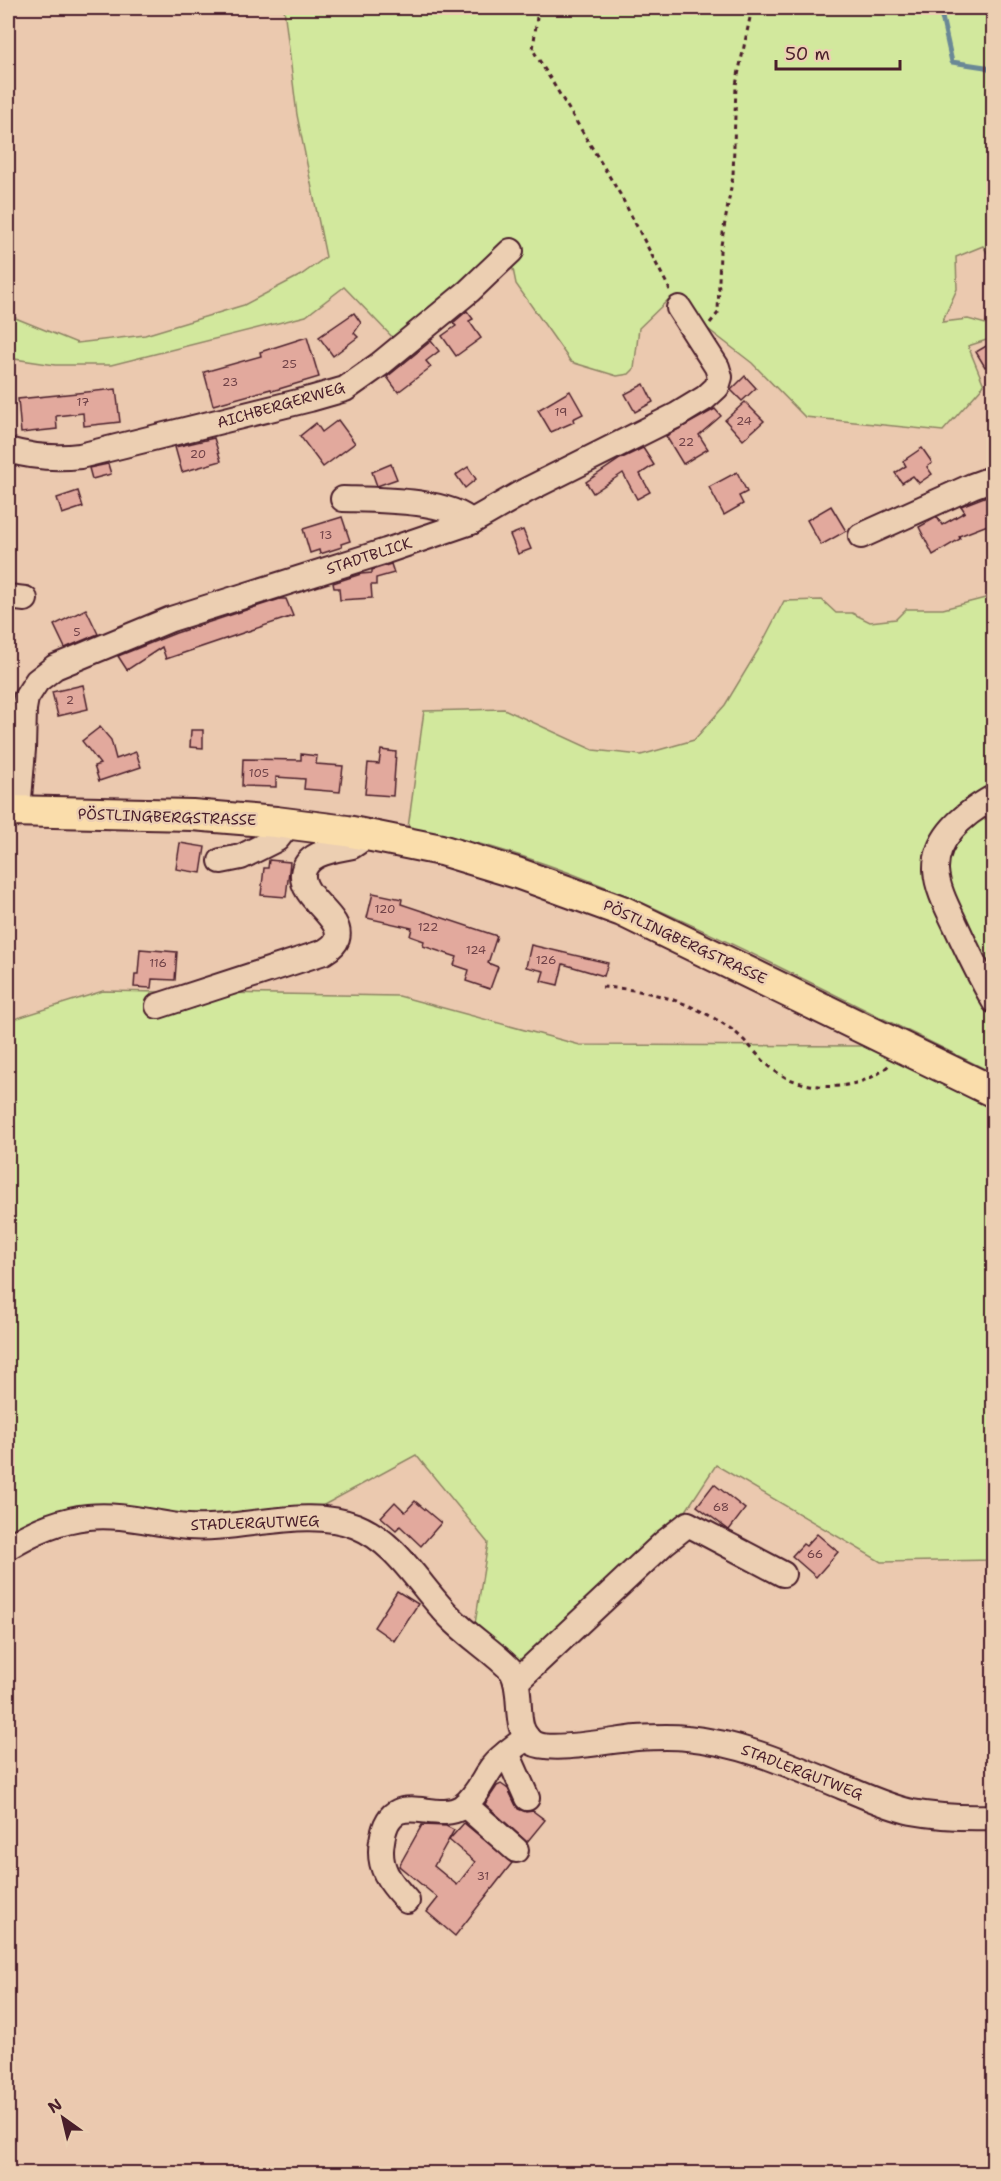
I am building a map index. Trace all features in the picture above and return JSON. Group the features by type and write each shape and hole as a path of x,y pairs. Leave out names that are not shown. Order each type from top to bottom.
{"main road":[{"name":"PÖSTLINGBERGSTRASSE","path":"14,808 192,815 289,824 361,834 441,850 517,873 622,911 993,1092"}],"street":[{"name":"AICHBERGERWEG","path":"8,450 55,459 80,456 345,389 379,365 448,309 511,251"},
{"name":"STADTBLICK","path":"14,808 23,749 26,698 37,681 55,667 171,619 471,522 525,491 677,415 705,398 717,387 720,377 717,367 680,308"},
{"path":"861,536 993,478"},
{"path":"343,499 431,506 465,516 471,522"},
{"path":"993,797 976,808 950,832 938,857 936,870 949,910 993,1001"},
{"path":"221,861 241,857 277,839 289,824"},
{"path":"158,1006 324,952 332,947 337,940 337,932 333,923 306,890 303,873 307,864 314,857 352,846 358,842 361,834"},
{"name":"STADLERGUTWEG","path":"8,1547 42,1529 86,1517 103,1516 189,1527 216,1527 303,1519 321,1519 348,1524 368,1533 394,1551 448,1616 503,1662 517,1681"},
{"path":"407,1901 383,1871 381,1847 387,1823 400,1811 410,1809 451,1813 465,1805 491,1769 527,1737 520,1722 517,1681 664,1543 688,1524 783,1574"},
{"name":"STADLERGUTWEG","path":"527,1737 534,1744 557,1747 638,1738 686,1738 710,1741 761,1754 911,1812 956,1817 993,1817"},
{"path":"507,1753 528,1798"},
{"path":"465,1805 516,1850"}],"path":[{"path":"538,8 533,50 620,194 642,241 680,308"},
{"path":"699,339 718,313 720,251 734,176 736,85 752,8"},
{"path":"602,987 636,990 681,1002 732,1030 764,1062 780,1074 801,1082 828,1087 860,1083 880,1074 894,1061 903,1047"}],"green space":[{"path":"284,8 993,8 993,262 983,246 956,257 957,289 942,322 968,319 993,326 993,338 968,346 984,385 943,431 805,417 752,363 669,299 639,328 634,369 629,374 617,376 571,362 516,284 513,269 494,256 398,343 344,287 306,316 111,365 55,365 8,358 8,313 77,343 145,335 244,305 301,275 326,257 297,115"},
{"path":"993,596 993,790 936,842 959,947 993,1014 993,1073 769,962 637,900 548,865 502,850 408,828 424,711 504,709 593,750 641,755 694,740 725,705 760,647 784,601 822,600 836,613 852,613 870,622 896,619 906,609 943,609"},
{"path":"993,804 993,985 954,907 944,857 947,847"},
{"path":"103,991 399,996 580,1045 865,1046 993,1108 993,1560 881,1562 716,1465 680,1520 517,1668 474,1630 488,1543 416,1455 300,1518 211,1524 99,1513 8,1542 8,1021"}],"building":[{"path":"467,311 473,319 469,321 481,338 456,356 442,336 456,326 453,323"},
{"path":"354,313 361,323 354,333 358,337 333,356 319,337"},
{"path":"307,337 319,377 213,405 204,372 261,356 260,352"},
{"path":"431,341 439,351 426,361 431,367 398,392 387,377"},
{"path":"993,342 993,362 985,367 976,352"},
{"path":"745,376 756,388 742,401 731,390"},
{"path":"644,384 653,402 635,412 625,394"},
{"path":"116,389 120,422 84,426 83,413 56,416 57,429 21,433 18,399"},
{"path":"570,391 583,414 573,419 574,422 551,432 538,410"},
{"path":"745,402 764,421 743,440 725,420"},
{"path":"715,409 721,416 699,435 708,449 683,464 666,436"},
{"path":"338,420 355,443 323,467 300,436 316,423 322,432"},
{"path":"214,438 221,461 182,472 175,447"},
{"path":"643,448 654,465 640,474 650,492 637,499 623,473 593,493 586,482 620,459"},
{"path":"922,448 932,463 927,467 932,474 919,483 913,476 902,483 895,473 906,466 903,461"},
{"path":"108,464 111,474 92,479 89,468"},
{"path":"391,464 397,479 377,486 372,472"},
{"path":"468,467 476,479 465,488 456,475"},
{"path":"737,472 747,492 739,496 743,504 724,515 709,487"},
{"path":"78,491 83,507 62,514 57,498"},
{"path":"992,494 993,523 959,536 960,539 933,555 919,527 937,517 942,525 965,512 961,506"},
{"path":"831,506 846,531 821,545 807,520"},
{"path":"342,517 350,541 341,544 342,547 320,554 319,550 310,553 303,529"},
{"path":"523,530 531,549 518,554 510,535"},
{"path":"391,564 394,573 376,578 376,585 371,585 372,598 340,600 339,588 334,588 333,583 372,573 372,570"},
{"path":"286,599 293,616 166,659 162,647 127,670 118,656 176,633"},
{"path":"86,609 98,634 65,648 54,625"},
{"path":"83,685 88,709 58,716 52,692"},
{"path":"100,727 111,740 116,759 136,752 141,767 99,781 94,766 100,764 82,741"},
{"path":"191,730 203,730 203,748 190,747"},
{"path":"381,750 396,752 393,796 365,794 368,763 379,764"},
{"path":"301,754 317,756 316,764 343,766 340,792 304,789 305,779 276,777 276,787 242,786 243,759 301,760"},
{"path":"180,843 205,847 201,873 176,869"},
{"path":"269,860 290,862 286,897 261,895 264,868 268,868"},
{"path":"373,893 402,899 401,904 497,936 488,963 498,967 490,989 466,981 469,970 454,965 457,957 423,946 424,941 410,936 412,928 367,918"},
{"path":"531,945 608,963 604,976 563,964 558,985 541,981 544,971 526,967"},
{"path":"140,949 177,952 175,980 152,979 151,988 134,987 135,974 138,974"},
{"path":"714,1484 745,1509 729,1530 697,1506"},
{"path":"415,1501 441,1523 421,1546 400,1526 396,1530 381,1517 395,1502 405,1512"},
{"path":"817,1534 838,1552 816,1577 792,1556"},
{"path":"397,1591 418,1604 394,1641 374,1627"},
{"path":"501,1784 508,1789 518,1809 526,1812 533,1811 545,1820 527,1842 485,1804 497,1786"},
{"path":"464,1823 512,1863 455,1936 427,1912 438,1898 399,1866 422,1825 446,1826 454,1830 434,1866 457,1885 475,1862 449,1840"}],"waterway":[{"path":"940,8 952,62 985,67 994,73"}]}
